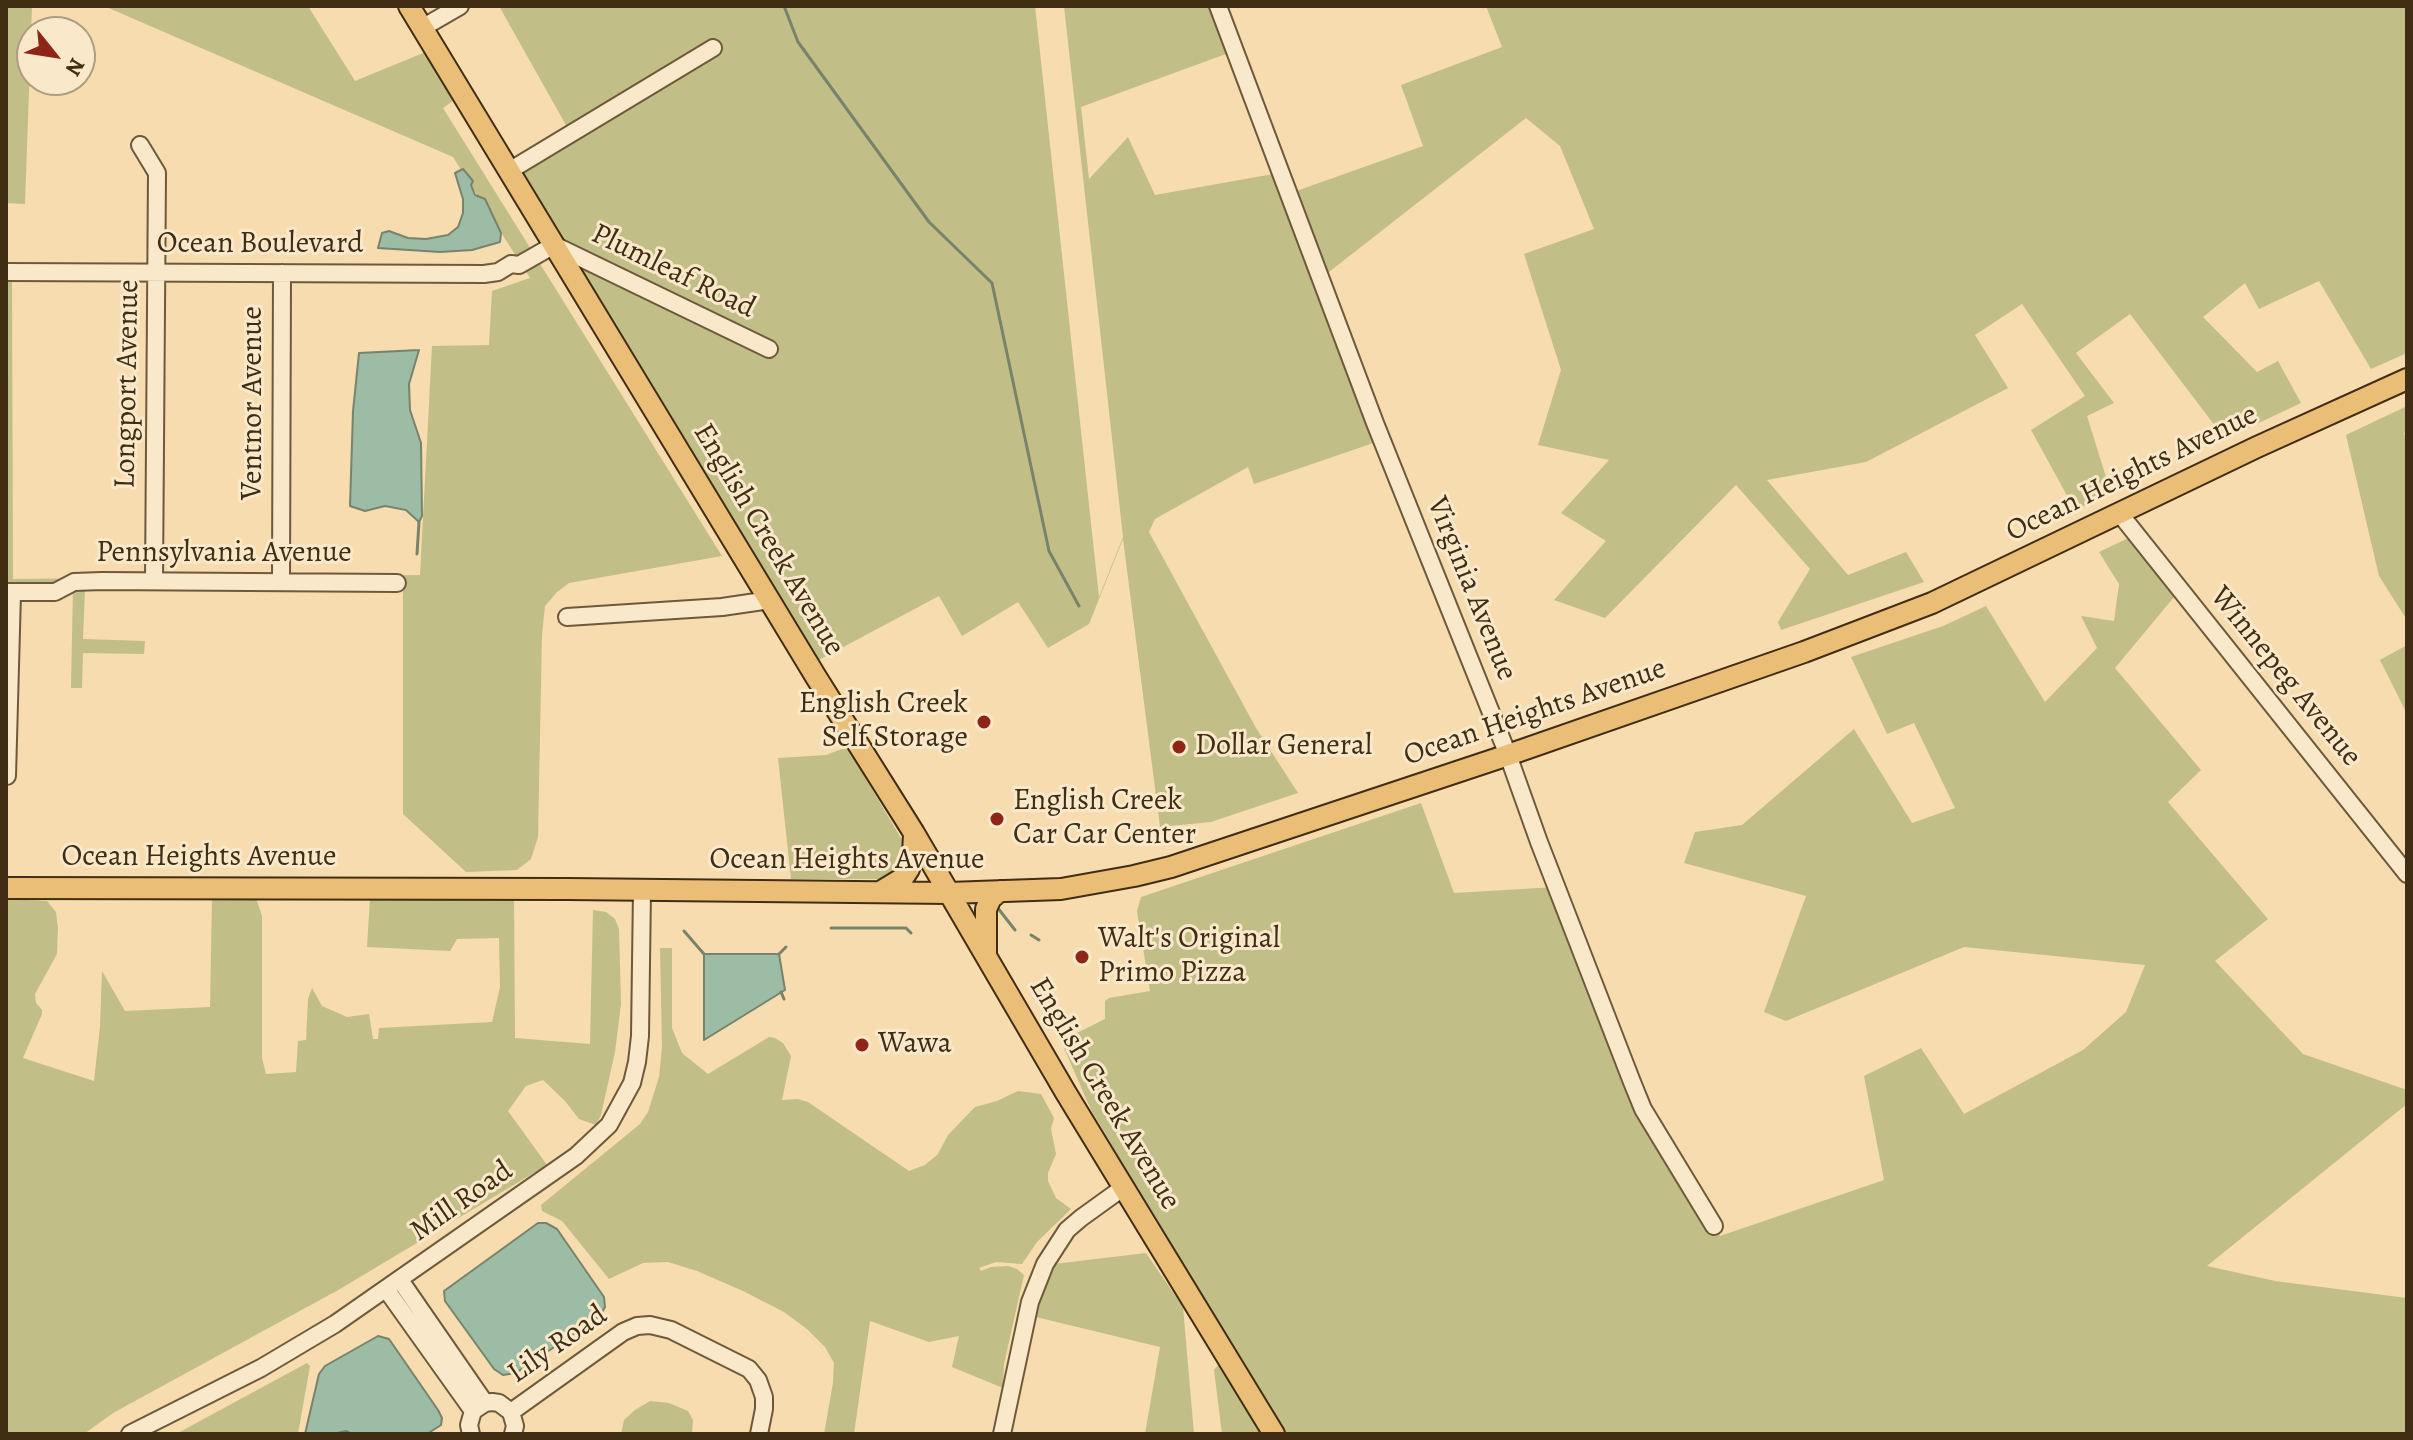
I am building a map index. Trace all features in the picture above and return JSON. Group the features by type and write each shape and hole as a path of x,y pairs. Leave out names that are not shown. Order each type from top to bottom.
{"main road":[{"name":"English Creek Avenue","path":"409,6 914,833 1066,1093 1274,1434"},
{"name":"Ocean Heights Avenue","path":"6,888 949,893 1075,887 1129,877 1171,867 1508,755 1804,652 1932,603 2257,447 2407,379"},
{"path":"880,892 903,878 909,869 914,833"},
{"path":"986,955 986,909 991,898 1000,891"}],"street":[{"path":"422,28 460,6"},
{"name":"Virginia Avenue","path":"1218,6 1375,423 1508,755 1643,1109 1714,1226"},
{"path":"509,171 713,48"},
{"name":"Longport Avenue","path":"140,145 157,173 154,580"},
{"name":"Ocean Boulevard","path":"6,272 484,274 498,272 511,264 516,256 551,240"},
{"name":"Plumleaf Road","path":"551,240 769,349"},
{"name":"Ventnor Avenue","path":"281,581 282,273"},
{"name":"Winnepeg Avenue","path":"2120,514 2407,874"},
{"name":"Pennsylvania Avenue","path":"9,592 55,592 74,582 154,580 397,583"},
{"path":"7,776 9,592"},
{"path":"567,617 722,607 770,600"},
{"name":"Mill Road","path":"130,1434 269,1363 323,1331 576,1156 609,1125 632,1083 637,1062 642,891"},
{"path":"1002,1434 1030,1302 1045,1264 1067,1230 1124,1187"},
{"path":"393,1285 479,1407"},
{"name":"Lily Road","path":"511,1412 623,1332 650,1325 671,1330 749,1369 760,1384 764,1397 759,1434"},
{"path":"471,1434 469,1425 479,1407 499,1403 511,1412 515,1426 513,1434"}],"shaded area":[{"path":"6,6 32,6 32,16 16,16 16,96 29,96 25,204 6,203"},
{"path":"104,6 308,6 355,81 428,51 457,98 443,108 722,556 569,583 545,606 538,837 531,859 517,870 466,872 403,814 403,586 85,590 83,639 145,641 144,654 83,653 82,688 71,688 73,586 6,585 6,278 12,278 13,579 420,575 432,346 489,345 492,291 530,278 453,157"},
{"path":"499,6 1035,6 1099,597 1123,537 1064,6 1216,6 1229,41 1226,54 1081,107 1089,179 1128,137 1155,195 1279,173 1288,194 1423,146 1401,85 1502,47 1486,6 2407,6 2407,353 2371,369 2319,281 2259,309 2245,283 2203,317 2257,372 2278,361 2301,403 2225,439 2130,314 2076,353 2114,403 2087,416 2111,493 2075,510 2031,430 2085,396 2022,304 1975,335 2008,388 1866,462 1767,480 1848,575 1906,552 1924,582 1781,630 1778,622 1810,569 1736,485 1605,618 1554,600 1606,541 1561,513 1609,460 1538,445 1561,370 1524,254 1594,229 1560,146 1526,118 1320,279 1382,440 1254,484 1248,467 1155,519 1149,532 1256,728 1298,793 1211,822 1160,827 1123,539 1089,624 1048,648 1018,602 962,636 939,596 817,661 520,175 718,54 714,42 567,127"},
{"path":"463,169 473,181 471,185 475,195 485,199 501,233 500,242 472,250 440,252 378,248 382,233 389,231 408,238 426,239 448,235 458,227 463,213 463,199 455,173"},
{"path":"419,350 409,384 410,410 421,443 422,516 419,522 406,510 385,506 365,511 350,506 353,411 359,353"},
{"path":"2407,406 2407,432 2404,433 2407,440 2407,620 2379,576 2346,435"},
{"path":"2135,535 2179,591 2115,668 2201,770 2168,802 2268,919 2215,961 2303,1054 2407,1090 2407,1104 2207,1266 2275,1281 2407,1298 2407,1434 1284,1434 1091,1110 1061,1041 1105,1019 1105,1001 1109,998 1150,991 1137,911 1141,897 1421,803 1454,893 1556,887 1644,1107 1720,1236 1884,1180 1864,1076 1921,1048 1964,1114 2083,1050 2126,1012 2145,965 1964,947 1786,1021 1764,1012 1806,896 1684,863 1695,832 1742,825 1854,729 1912,823 1955,808 1914,723 1887,734 1851,657 1943,626 1986,606 2045,702 2097,648 2081,616 2114,621 2119,584 2099,552"},
{"path":"2407,645 2407,709 2405,710 2380,660"},
{"path":"847,747 905,845 900,871 884,879 791,879 778,758 826,755"},
{"path":"256,898 262,916 262,1058 266,1074 296,1072 298,1041 306,1040 308,999 312,988 322,1006 347,1017 369,1014 373,1039 378,1039 379,1028 492,1022 500,987 499,938 457,939 450,951 367,947 370,898 514,899 515,1038 590,1044 593,910 606,912 615,919 619,929 621,1004 615,1052 601,1115 596,1125 579,1119 543,1080 526,1086 508,1111 547,1165 340,1289 113,1413 84,1434 6,1434 6,899 47,901 56,912 58,928 57,954 35,994 42,1014 23,1058 94,1081 102,971 125,1011 210,1007 212,899"},
{"path":"660,948 672,948 672,1028 682,1053 708,1074 769,1037 775,1038 783,1043 791,1056 782,1100 808,1102 909,1171 925,1165 938,1154 948,1135 975,1107 1018,1091 1041,1094 1054,1118 1051,1129 1056,1154 1048,1181 1056,1198 1071,1209 1037,1242 1022,1264 996,1262 979,1268 981,1271 1008,1266 1024,1275 1004,1364 1003,1388 952,1367 959,1336 929,1342 870,1321 854,1434 824,1434 834,1363 825,1347 807,1329 784,1312 743,1291 668,1262 643,1263 609,1279 562,1221 542,1211 541,1205 640,1124 648,1112 659,1077 662,1047"},
{"path":"704,954 779,954 785,990 704,1040"},
{"path":"538,1223 546,1223 557,1229 604,1297 605,1307 600,1316 516,1373 503,1375 494,1369 445,1301 444,1291"},
{"path":"1146,1253 1183,1307 1194,1434 1145,1434 1160,1347 1036,1317 1054,1264"},
{"path":"378,1336 389,1339 438,1410 441,1425 427,1434 352,1434 346,1431 305,1434 319,1374 325,1366"},
{"path":"307,1363 310,1366 298,1434 176,1434"},
{"path":"1220,1363 1264,1434 1222,1434 1214,1370"},
{"path":"650,1401 669,1403 688,1411 693,1420 692,1434 621,1434 624,1420"}],"waterway":[{"path":"784,6 798,42 929,222 992,283 1049,551 1079,606"},
{"path":"417,554 419,522"},
{"path":"997,907 1015,930"},
{"path":"831,928 906,928 911,933"},
{"path":"684,931 704,954"},
{"path":"1031,935 1039,940"},
{"path":"779,954 786,947"},
{"path":"781,992 784,999"}],"place":[{"name":"English Creek Self Storage","path":"984,722"},
{"name":"Dollar General","path":"1179,747"},
{"name":"English Creek Car Car Center","path":"997,819"},
{"name":"Walt's Original Primo Pizza","path":"1082,957"},
{"name":"Wawa","path":"862,1045"}]}
